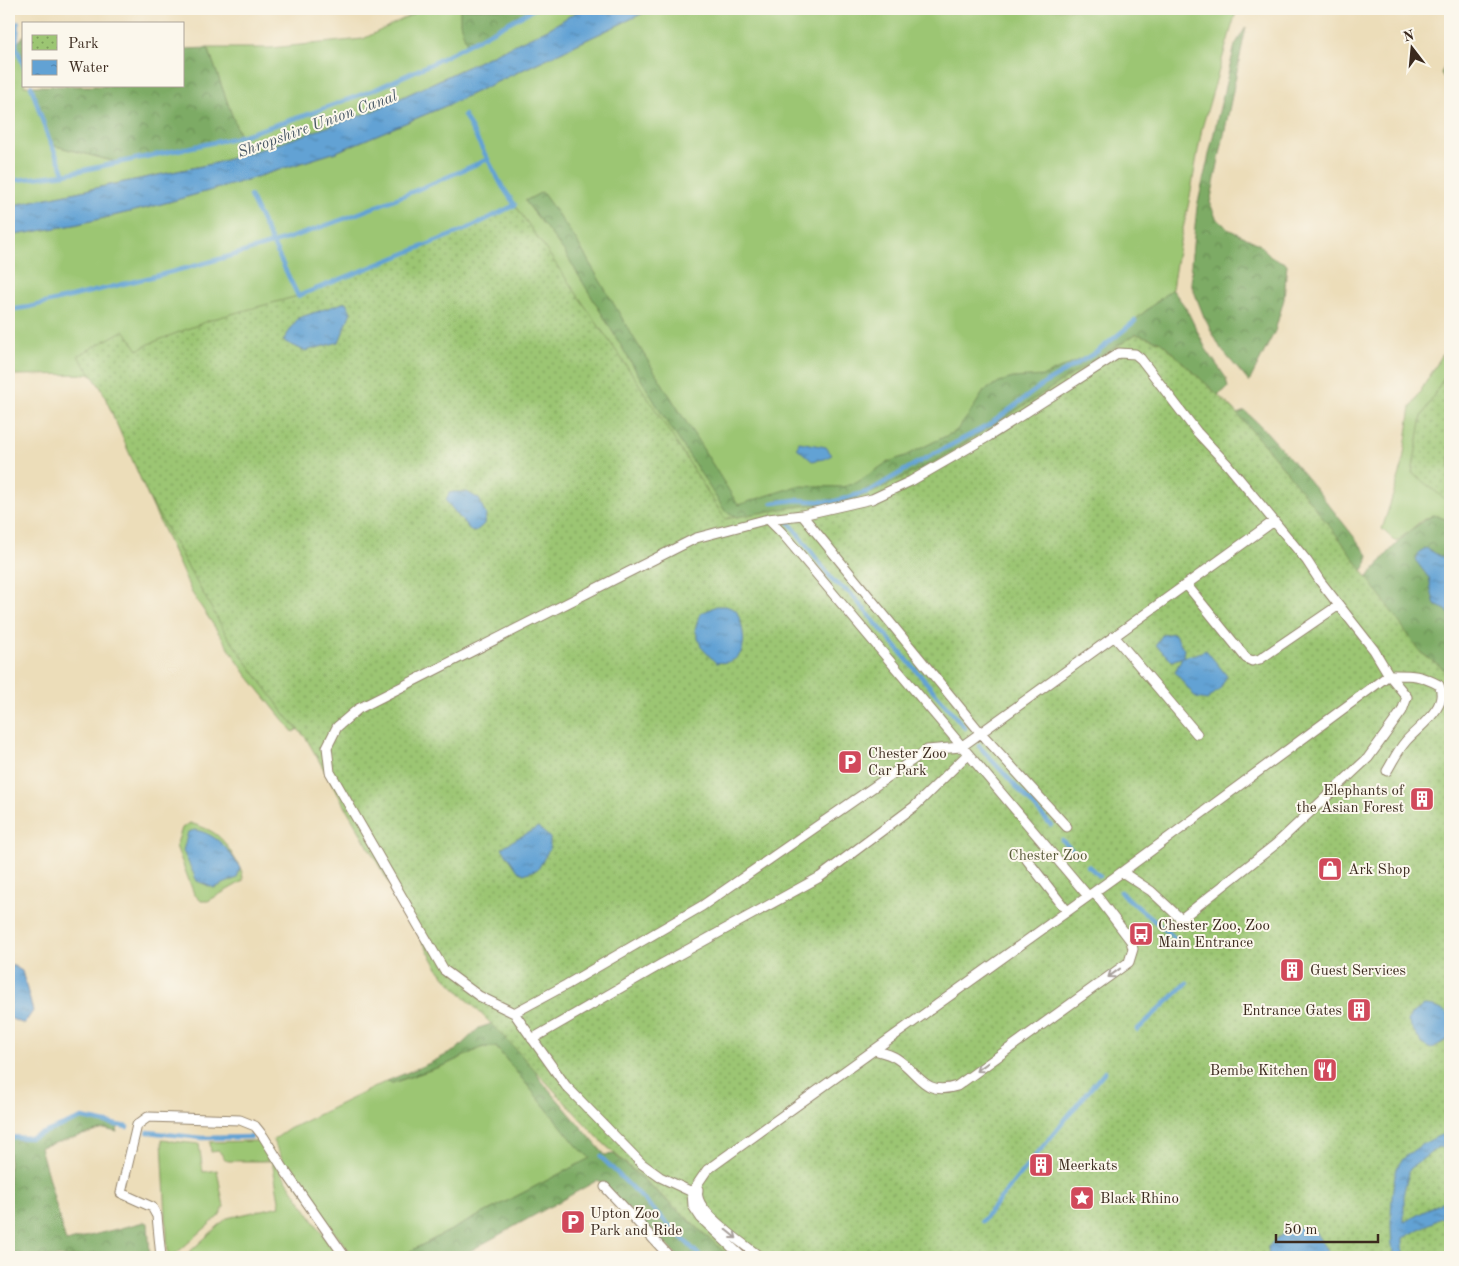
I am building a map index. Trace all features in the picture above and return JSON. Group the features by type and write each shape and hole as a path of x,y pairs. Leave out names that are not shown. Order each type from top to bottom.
{"lane":[{"path":"692,1192 660,1176 642,1164 566,1086 514,1013 480,996 444,970 330,772 328,748 337,726 358,709 696,538 768,519 802,515 872,499 911,481 988,436 1119,352 1135,354 1141,359 1197,432 1232,470 1307,561 1374,650 1389,675 1408,698 1402,711 1368,758 1276,844 1181,918 1151,891 1122,872"},
{"path":"802,515 980,732 1067,827"},
{"path":"768,519 782,533 961,747 1131,941 1130,962 956,1086 944,1090 933,1088 922,1082 895,1057 874,1050"},
{"path":"514,1013 702,906 927,750 961,747 1274,521"},
{"path":"1186,584 1246,658 1252,661 1260,659 1339,605"},
{"path":"1114,636 1197,734"},
{"path":"742,1257 701,1218 693,1206 692,1192 707,1170 1122,872 1389,675 1409,674 1421,676 1439,685 1442,698 1437,708 1404,742 1387,771"},
{"path":"532,1039 660,965 820,877 915,806 968,754"},
{"path":"1024,856 1067,911"},
{"path":"162,1257 157,1216 152,1207 121,1193 137,1125 148,1117 240,1120 255,1126 345,1257"},
{"path":"698,1181 698,1197 701,1205 714,1220 760,1257"},
{"path":"605,1187 670,1257"}],"green space":[{"path":"423,9 581,9 550,28 373,111 284,142 216,163 9,206 9,30 13,24 18,23 16,46 22,62 22,88 32,88 52,145 120,163 239,137 208,48 270,48 363,39"},
{"path":"460,9 534,9 467,45 460,23"},
{"path":"652,9 1237,9 1202,128 1172,289 1098,351 870,491 738,515 659,543 398,674 293,732 246,674 192,593 147,494 97,374 15,375 9,378 9,236 74,225 147,208 234,184 336,152 448,105"},
{"path":"1246,27 1210,203 1216,218 1230,230 1259,244 1272,257 1287,264 1284,299 1275,331 1249,382 1221,349 1204,317 1192,286 1191,263 1197,207 1216,124 1235,45"},
{"path":"22,38 22,62 16,46"},
{"path":"208,48 240,137 120,163 52,145 32,88 185,88 185,49"},
{"path":"1450,58 1450,88 1441,73"},
{"path":"542,192 576,240 635,340 738,505 797,486 842,487 856,483 888,462 905,456 956,431 984,391 999,382 1013,378 1044,376 1098,351 1172,289 1186,308 1206,349 1226,378 1228,388 1218,395 1161,342 1136,334 940,459 878,490 849,501 794,507 740,518 725,511 662,414 564,251 525,201"},
{"name":"Chester Zoo","path":"515,205 637,381 725,519 794,507 849,501 878,490 940,459 1136,334 1161,342 1233,409 1278,461 1342,542 1421,653 1440,666 1450,676 1450,1257 730,1257 603,1143 509,1042 440,972 306,738 287,717 226,634 148,496 101,388 78,356 124,330 138,350 151,343 213,319 298,296 469,228"},
{"path":"1450,350 1450,521 1434,515 1421,521 1396,542 1382,529 1402,467 1411,407 1444,352"},
{"path":"1450,367 1450,503 1412,473 1422,416"},
{"path":"1245,411 1298,468 1368,555 1366,565 1362,571 1278,461 1237,414"},
{"path":"1434,515 1450,521 1450,676 1440,666 1421,653 1367,583 1368,577 1398,542 1415,527"},
{"path":"190,823 217,835 226,845 241,869 243,881 208,901 201,901 194,894 176,846 182,828"},
{"path":"497,1022 528,1057 540,1079 605,1155 614,1154 730,1257 679,1257 598,1180 459,1257 399,1257 590,1158 578,1147 496,1047 483,1047 445,1065 392,1083 387,1081 456,1050 479,1028"},
{"path":"483,1047 496,1047 578,1146 591,1158 399,1257 354,1257 299,1186 280,1156 273,1140 289,1129 387,1081 392,1083 445,1065"},
{"path":"82,1118 118,1127 117,1132 104,1129 40,1147 66,1242 144,1222 148,1223 150,1257 9,1257 9,1137 30,1138"},
{"path":"162,1140 199,1144 203,1172 217,1170 224,1207 219,1216 172,1257 168,1257"},
{"path":"260,1141 338,1257 298,1257 286,1255 275,1257 184,1257 227,1218 280,1206 272,1161 228,1161 219,1151 211,1152 210,1142"}],"water":[{"path":"581,9 652,9 448,105 336,152 234,184 147,208 74,225 9,236 9,206 216,163 284,142 373,111 550,28"},
{"path":"346,302 351,312 339,342 305,351 283,341 298,318"},
{"path":"799,442 826,447 832,455 824,459 812,461 797,448"},
{"path":"467,492 479,499 486,515 484,524 475,532 471,531 446,501 449,493"},
{"path":"1426,548 1450,562 1450,615 1446,610 1435,605 1429,578 1416,561 1419,552"},
{"path":"716,606 726,606 736,610 743,631 743,647 740,653 736,659 727,662 716,663 701,647 695,629 700,614"},
{"path":"1174,633 1184,649 1183,657 1206,650 1227,676 1220,689 1207,700 1196,698 1175,672 1182,657 1172,661 1156,645 1162,635"},
{"path":"538,827 550,838 550,848 538,869 524,874 518,871 502,848"},
{"path":"195,830 210,835 227,849 240,868 237,878 214,888 197,881 183,851 188,832"},
{"path":"9,965 22,971 33,1011 24,1024 9,1018"},
{"path":"1424,1006 1438,1008 1450,1016 1450,1038 1431,1049 1423,1045 1408,1022 1411,1014"},
{"path":"1441,1135 1450,1136 1450,1149 1438,1147 1410,1169 1404,1191 1404,1222 1450,1198 1450,1213 1403,1238 1403,1257 1394,1257 1391,1237 1391,1210 1394,1183 1399,1164 1412,1151"},
{"path":"1298,1227 1313,1228 1331,1257 1269,1257 1268,1247 1271,1243"}],"waterway":[{"name":"Shropshire Union Canal","path":"9,181 65,174 234,138 303,116 376,89 433,63 534,9"},
{"path":"18,23 16,46 22,62"},
{"path":"32,88 48,137 65,174"},
{"path":"250,196 298,296 469,228 515,205 502,186 464,115"},
{"path":"9,310 29,307 156,276 283,240 387,202 488,159"},
{"path":"772,503 795,500 832,502 870,491 915,464 989,425 1045,383 1098,351 1135,321"},
{"path":"789,522 834,582 851,594 965,728"},
{"path":"979,746 1051,825"},
{"path":"1062,840 1076,854"},
{"path":"1088,866 1100,876"},
{"path":"1120,892 1182,944"},
{"path":"1137,1030 1187,983"},
{"path":"982,1221 1105,1071"},
{"path":"9,1137 30,1138 82,1118 127,1127"},
{"path":"148,1132 202,1138 251,1137"},
{"path":"601,1157 701,1257"}],"place":[{"name":"Chester Zoo Car Park","path":"850,762"},
{"name":"Elephants of the Asian Forest","path":"1422,799"},
{"name":"Ark Shop","path":"1330,869"},
{"name":"Chester Zoo, Zoo Main Entrance","path":"1141,934"},
{"name":"Guest Services","path":"1292,970"},
{"name":"Entrance Gates","path":"1359,1010"},
{"name":"Bembe Kitchen","path":"1325,1070"},
{"name":"Meerkats","path":"1041,1165"},
{"name":"Black Rhino","path":"1082,1198"},
{"name":"Upton Zoo Park and Ride","path":"573,1222"}]}
